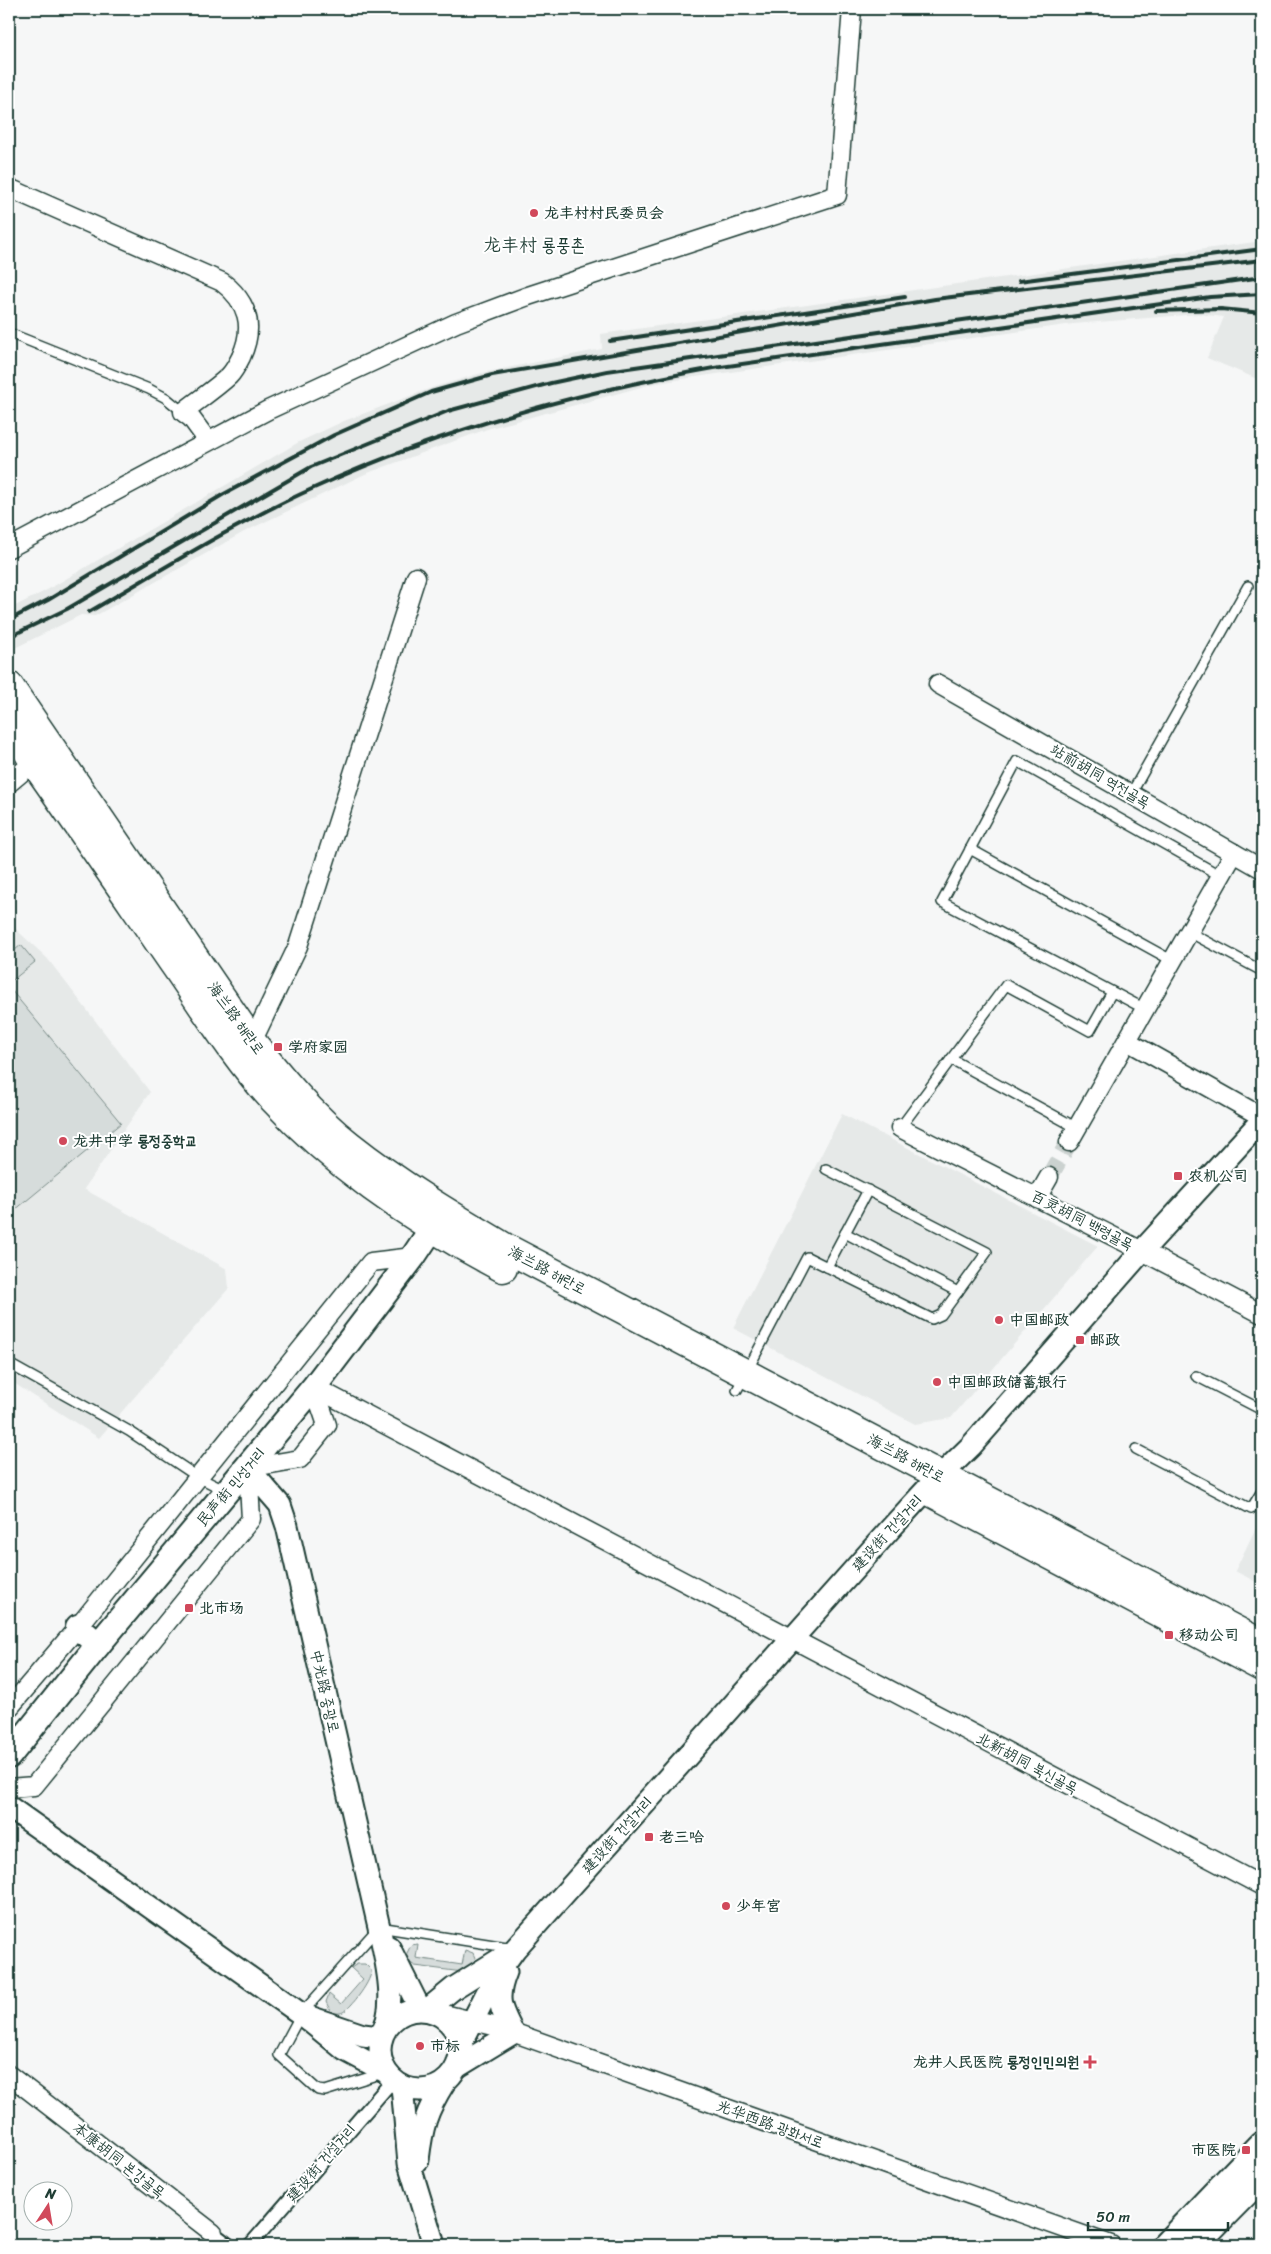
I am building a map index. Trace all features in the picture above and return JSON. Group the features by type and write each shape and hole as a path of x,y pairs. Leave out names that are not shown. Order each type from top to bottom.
{"highway":[{"name":"海兰路 해란로","path":"9,686 252,1042 275,1071 348,1145 438,1220"},
{"name":"海兰路 해란로","path":"9,721 34,762 208,1014 271,1097 298,1125 388,1199 506,1248 741,1382 933,1483 1262,1667"},
{"name":"海兰路 해란로","path":"933,1483 1262,1644"}],"main road":[{"name":"民声街 민성거리","path":"11,1746 314,1388 413,1257 438,1220"},
{"path":"78,1627 98,1645"},
{"path":"1166,2245 1262,2145"},
{"path":"1194,2245 1262,2176"}],"street":[{"path":"9,548 268,410 456,323 528,296 837,195 852,9"},
{"path":"9,188 222,282 234,291 246,310 248,332 246,346 230,375 183,412 191,418 208,441"},
{"path":"252,1042 298,946 416,577"},
{"name":"站前胡同 역전골목","path":"938,684 1262,869"},
{"path":"9,783 34,762"},
{"path":"1073,1134 1234,853"},
{"path":"1127,1041 1262,1118"},
{"name":"建设街 건설거리","path":"515,1949 933,1483 972,1446 1142,1251 1262,1118"},
{"name":"百灵胡同 백령골목","path":"900,1128 1262,1314"},
{"path":"1037,1198 1049,1177"},
{"path":"9,1708 78,1627 371,1262 413,1257"},
{"path":"9,1788 34,1786 251,1519 248,1468 300,1458 327,1425 314,1388"},
{"name":"北新胡同 북신골목","path":"314,1388 1262,1886"},
{"name":"中光路 중광로","path":"248,1468 280,1506 287,1526 379,1927 390,1985 386,2028"},
{"path":"9,1807 301,2014 345,2050 410,2089 428,2090 454,2065 513,2033 502,2012 498,1998 515,1949"},
{"name":"中光路 중광로","path":"379,1927 424,2010"},
{"path":"301,2014 362,2035 379,2036 399,2015 424,2010 454,1988 515,1949"},
{"path":"416,2181 420,2136 426,2113 454,2065 473,2020 495,1977 515,1949"},
{"path":"424,2010 439,2014 450,2023 457,2034 454,2065"},
{"name":"光华西路 광화서로","path":"424,2010 473,2020 513,2033 1110,2245"},
{"path":"386,2028 382,2036 380,2055 394,2080 409,2162 434,2245"},
{"name":"本康胡同 본강골목","path":"9,2075 229,2245"},
{"name":"建设街 건설거리","path":"250,2245 394,2080"}],"lane":[{"path":"9,333 149,389 166,398 183,412"},
{"path":"1131,794 1248,586"},
{"path":"1145,1009 942,902 1017,761 1221,876"},
{"path":"970,849 1173,961"},
{"path":"1189,932 1262,971"},
{"path":"900,1128 1006,985 1090,1031 1112,992"},
{"path":"951,1059 1073,1134"},
{"path":"741,1382 807,1257 932,1319 941,1315 987,1252 826,1169"},
{"path":"827,1267 868,1190"},
{"path":"845,1233 958,1292"},
{"path":"9,1364 129,1431 198,1476 227,1492"},
{"path":"1196,1376 1262,1410"},
{"path":"1136,1449 1251,1509 1262,1491"},
{"path":"394,2080 324,2091 318,2090 279,2055 301,2014 379,1927 515,1949"}],"shaded area":[{"path":"1262,241 1262,381 1207,358 1224,317 1198,314 1073,324 652,384 487,429 365,474 244,532 95,616 81,615 9,651 9,609 47,590 299,442 344,421 434,387 482,373 602,349 601,334"},
{"name":"龙井中学 룡정중학교","path":"9,923 47,958 150,1092 84,1189 227,1269 229,1288 99,1438 9,1380"},
{"path":"21,945 35,962 9,983 9,955"},
{"path":"11,990 121,1123 9,1215 9,992"},
{"path":"842,1114 1098,1246 951,1418 915,1424 733,1328"},
{"path":"1262,1515 1262,1585 1235,1571"},
{"path":"418,1944 416,1958 462,1965 465,1950 473,1953 477,1963 463,1972 415,1966 409,1962 406,1955 411,1945"},
{"path":"357,1964 365,1964 371,1970 369,1980 347,2009 340,2013 331,2012 326,2002 329,1994 341,2004 363,1979 351,1968"}],"tunnel":[{"path":"1049,1177 1069,1142"}],"railway":[{"path":"1019,281 1262,249"},
{"path":"9,620 48,600 224,494 334,435 431,392 492,375 935,299 1262,260"},
{"path":"9,637 67,609 311,467 448,411 551,383 607,371 1262,277"},
{"path":"89,612 228,531 314,488 411,448 510,415 561,401 714,368 1210,297 1262,294"},
{"path":"610,341 905,297"},
{"path":"1156,311 1221,309 1262,313"}],"place":[{"name":"龙丰村村民委员会","path":"534,213"},
{"name":"学府家园","path":"278,1047"},
{"name":"龙井中学 룡정중학교","path":"63,1141"},
{"name":"农机公司","path":"1178,1176"},
{"name":"中国邮政","path":"999,1320"},
{"name":"邮政","path":"1080,1340"},
{"name":"中国邮政储蓄银行","path":"937,1382"},
{"name":"北市场","path":"189,1608"},
{"name":"移动公司","path":"1169,1635"},
{"name":"老三哈","path":"649,1837"},
{"name":"少年宫","path":"726,1906"},
{"name":"市标","path":"420,2046"},
{"name":"龙井人民医院 룡정인민의원","path":"1090,2062"},
{"name":"市医院","path":"1246,2150"}],"district":[{"name":"龙丰村 룡풍촌","path":"534,245"}]}
